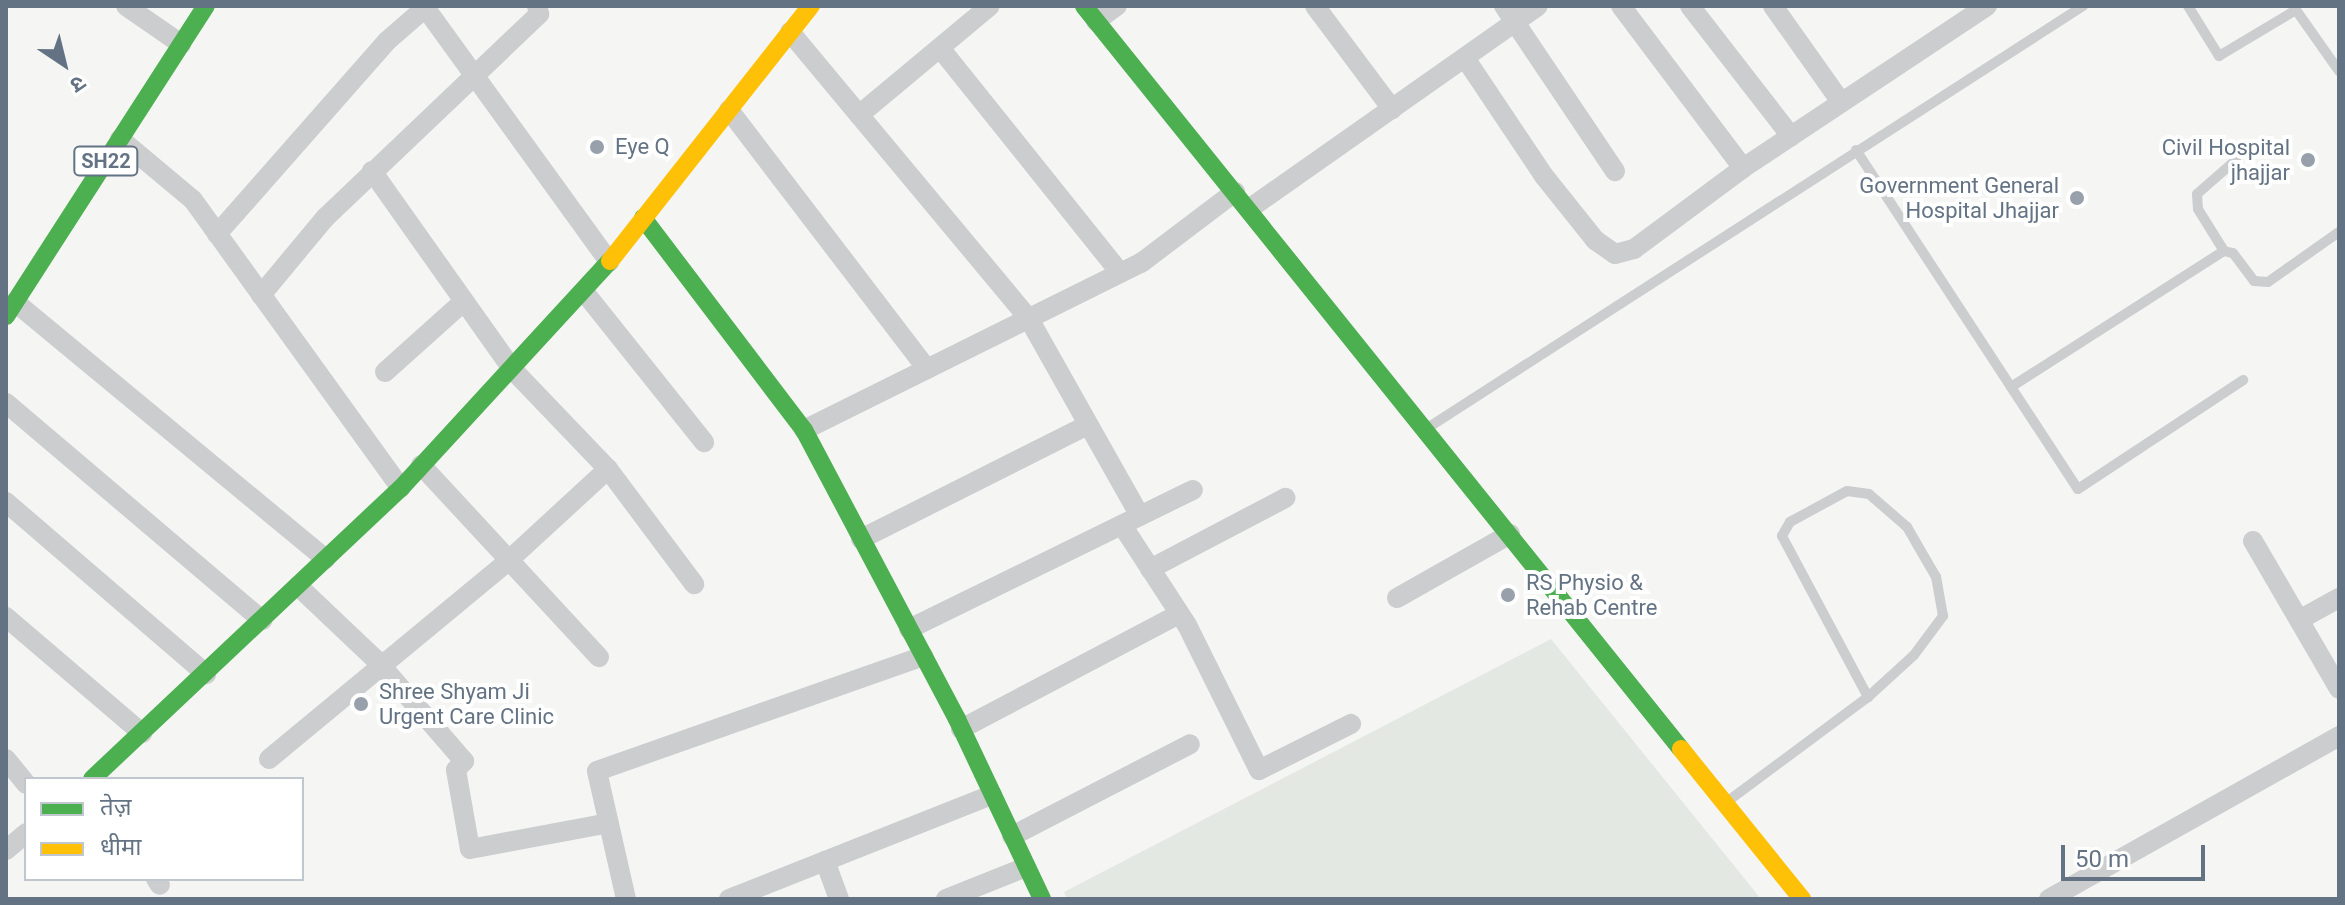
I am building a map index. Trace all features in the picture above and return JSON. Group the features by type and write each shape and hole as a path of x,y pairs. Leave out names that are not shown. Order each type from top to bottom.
{"street":[{"path":"126,6 181,44"},
{"name":"SH22","path":"11,309 206,6"},
{"path":"261,295 372,171 473,72 539,14 537,6"},
{"path":"98,777 401,488 585,293 811,6"},
{"path":"859,115 990,6"},
{"path":"1117,6 1090,13 1802,899"},
{"path":"1315,6 1392,109"},
{"path":"1249,209 1465,58 1510,14 1538,6"},
{"path":"1621,6 1743,168"},
{"path":"1690,6 1791,136"},
{"path":"1773,6 1841,102"},
{"path":"1465,58 1544,176 1595,240 1615,254 1634,249 1959,14 1987,6"},
{"path":"217,234 387,41 424,7 609,262"},
{"path":"1510,14 1615,171"},
{"path":"790,32 1029,319 1088,425 1150,569 1179,614 1259,770 1351,724"},
{"path":"940,48 1120,273"},
{"path":"729,110 927,369"},
{"path":"120,139 193,200 401,488"},
{"path":"372,171 513,370 608,469 694,584"},
{"path":"804,430 1120,273 1235,192"},
{"path":"643,218 804,430 961,729 1042,899"},
{"path":"585,293 704,442"},
{"path":"385,372 464,301"},
{"path":"11,309 326,559"},
{"path":"6,403 262,620"},
{"path":"861,539 1088,425"},
{"path":"421,465 599,657"},
{"path":"269,759 379,663 508,561 608,469"},
{"path":"909,629 1193,490"},
{"path":"1150,569 1285,498"},
{"path":"6,502 206,674"},
{"path":"1397,598 1510,534"},
{"path":"2253,541 2339,689"},
{"path":"298,586 379,663 464,761 456,770 470,849 609,823"},
{"path":"2299,620 2339,598"},
{"path":"961,729 1179,614"},
{"path":"6,617 142,733"},
{"path":"626,899 597,771 923,656"},
{"path":"2049,899 2339,736"},
{"path":"1012,836 1190,744"},
{"path":"6,759 24,782"},
{"path":"729,899 992,795"},
{"path":"6,850 24,835"},
{"path":"825,861 839,899"},
{"path":"946,899 1026,867"}],"lane":[{"path":"1427,429 2083,6"},
{"path":"2188,6 2219,56 2296,10 2339,71"},
{"path":"1856,150 2078,489 2243,380"},
{"path":"2224,251 2198,209 2197,194 2236,160"},
{"path":"2011,387 2224,251 2233,253 2254,281 2268,282 2339,232"},
{"path":"1724,804 1868,697 1914,655 1943,616 1936,577 1907,527 1869,494 1847,491 1790,522 1782,536 1868,697"}],"shaded area":[{"path":"1551,639 1761,899 1067,899 1064,892"}],"traffic: fast":[{"path":"6,316 206,6"},
{"path":"1084,6 1681,749"},
{"path":"643,218 804,430 957,719 1042,899"},
{"path":"94,777 401,488 610,261"}],"traffic: slow":[{"path":"610,261 811,6"},
{"path":"1681,749 1802,899"}],"place":[{"name":"Eye Q","path":"597,147"},
{"name":"Civil Hospital jhajjar","path":"2308,160"},
{"name":"Government General Hospital Jhajjar","path":"2077,198"},
{"name":"RS Physio & Rehab Centre","path":"1508,595"},
{"name":"Shree Shyam Ji Urgent Care Clinic","path":"361,704"}]}
